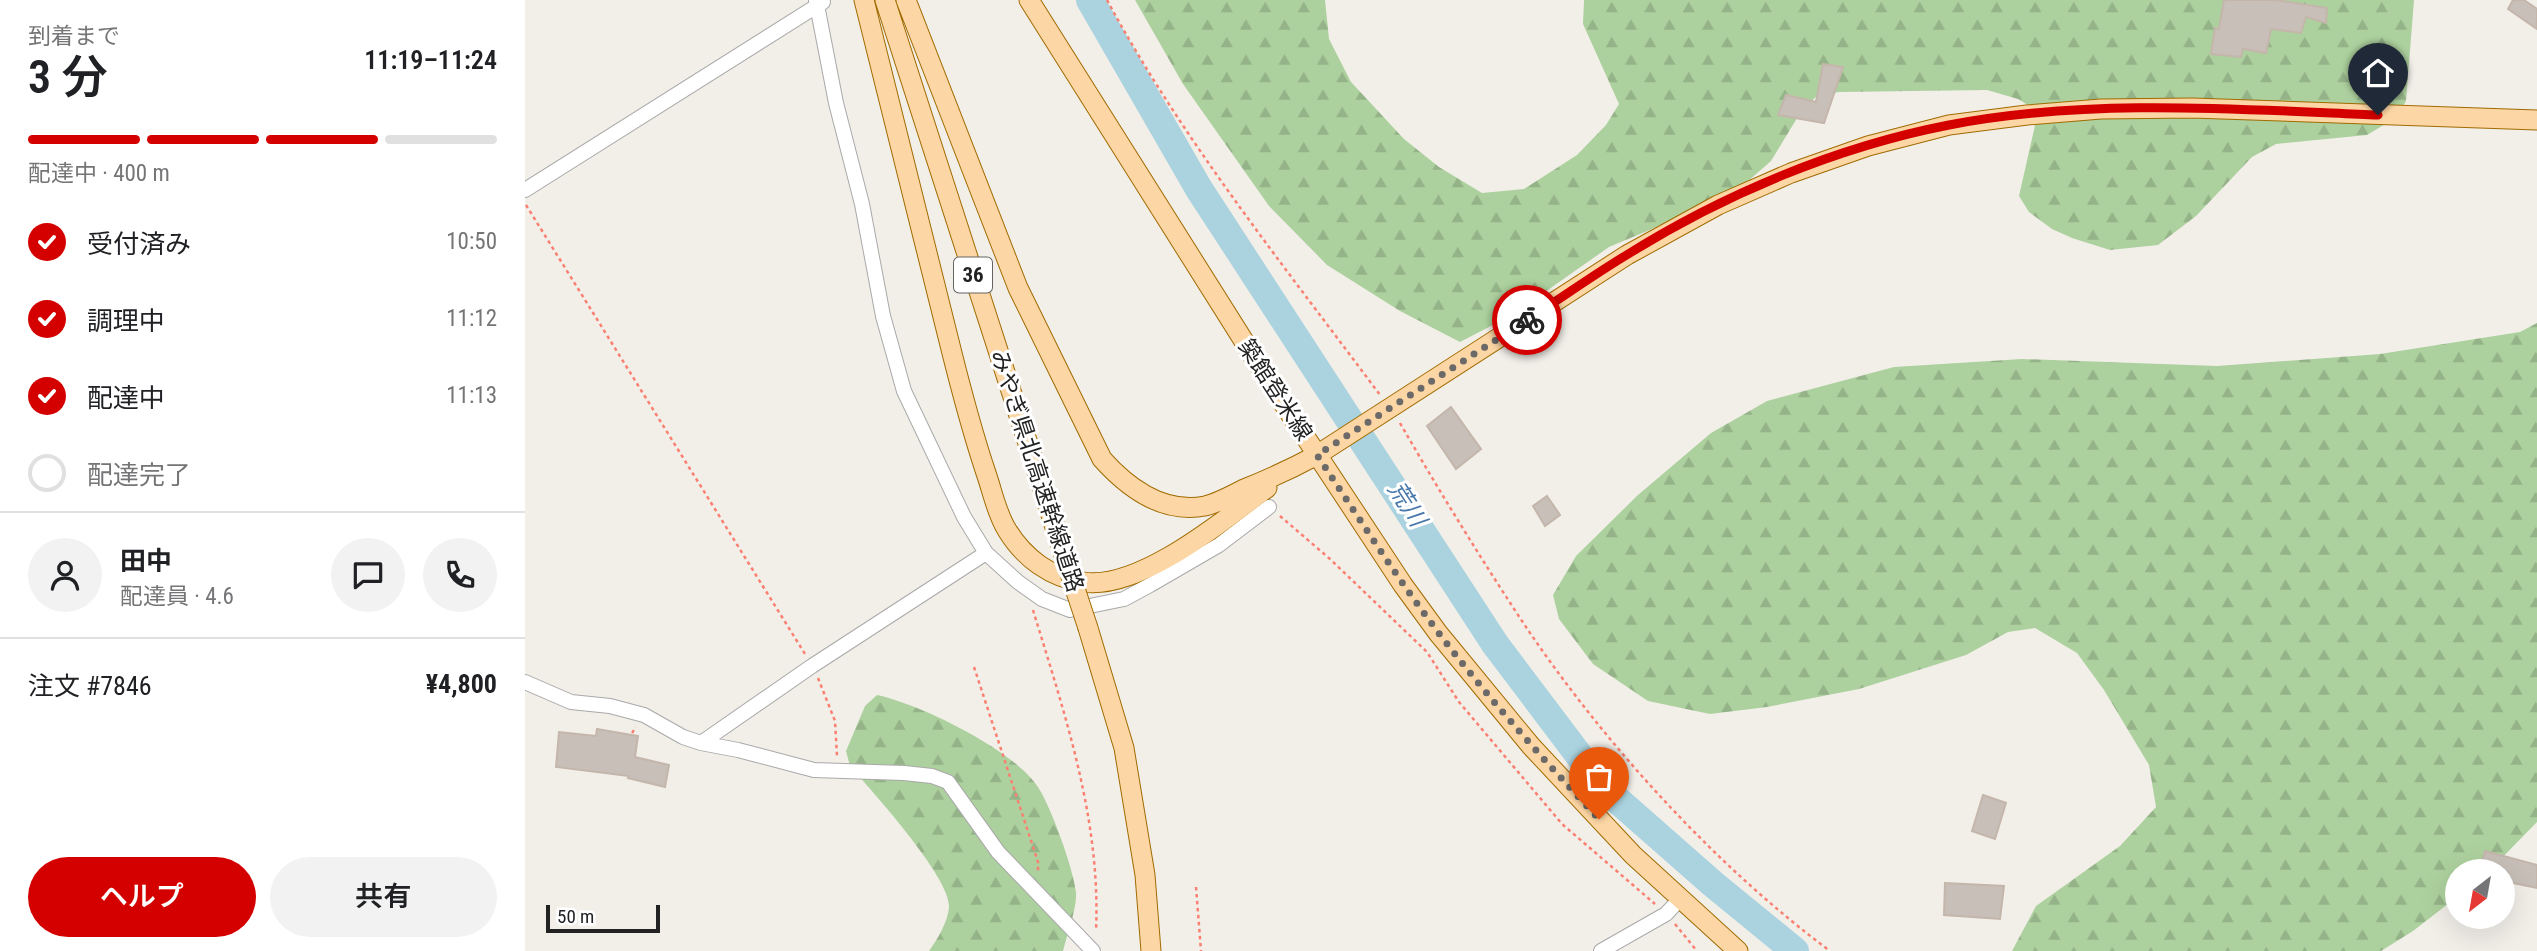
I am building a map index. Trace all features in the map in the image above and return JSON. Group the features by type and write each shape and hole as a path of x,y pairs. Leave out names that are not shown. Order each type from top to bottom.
{"main road":[{"path":"864,0 971,427 997,507 1006,529 1021,550 1056,575 1082,582 1101,584 1126,578 1149,568 1213,529 1290,470"},
{"name":"みやぎ県北高速幹線道路","path":"885,0 1125,748 1145,875 1151,951"},
{"path":"906,0 1018,288 1102,459 1121,481 1147,497 1177,507 1205,506 1290,470 1317,455 1403,585 1478,682 1549,766 1633,855 1738,951"},
{"name":"築館登米線","path":"1029,0 1317,455 1627,255 1718,205 1791,173 1868,146 1935,128 2027,114 2101,109 2192,108 2537,120"}],"street":[{"path":"525,190 820,2 836,103 862,204 883,316 904,391 964,517 986,553 1042,599 1070,610 1124,599 1219,545 1269,507"},
{"path":"701,743 812,666 986,553"},
{"path":"525,682 571,702 610,706 643,715 683,737 701,743 814,770 932,776 948,782 998,852 1092,949"},
{"path":"1601,951 1666,914 1680,899"}],"path":[{"path":"1107,0 1124,33 1212,168 1387,410 1521,619 1587,710 1641,776 1723,858 1798,927 1831,951"},
{"path":"525,204 784,616 812,666 835,721 838,770"},
{"path":"1269,507 1329,559 1427,652 1459,702 1562,824 1666,914 1697,951"},
{"path":"1032,591 1031,604 1072,739 1090,825 1095,862 1096,930 1092,949"},
{"path":"974,667 1038,862 1040,895"},
{"path":"1196,887 1201,951"}],"green space":[{"path":"1135,0 1325,0 1329,39 1351,82 1404,139 1439,167 1482,193 1524,189 1577,155 1606,125 1619,104 1583,24 1584,0 2414,0 2406,101 2397,117 2367,135 2276,144 2252,157 2196,216 2158,245 2110,250 2052,229 2029,212 2019,196 2036,121 2031,107 2018,99 1987,90 1839,92 1818,95 1802,110 1771,161 1747,182 1609,247 1545,292 1460,342 1400,311 1327,265 1269,206 1183,84"},
{"path":"2537,323 2537,822 2501,859 2445,859 2445,906 2381,951 2012,951 2036,906 2120,846 2156,807 2149,765 2104,690 2077,653 2035,628 2008,632 1966,655 1859,689 1767,707 1710,714 1648,701 1593,664 1559,619 1553,595 1576,556 1638,495 1711,433 1767,401 1894,367 2022,359 2217,366 2380,354 2520,332"},
{"path":"877,695 917,708 965,730 1009,758 1038,787 1061,839 1076,893 1063,951 929,951 947,919 949,907 946,894 924,856 850,766 846,751 865,706"}],"building":[{"path":"2224,0 2276,0 2327,8 2326,23 2306,17 2301,33 2271,29 2266,53 2243,49 2241,57 2211,54 2215,28 2219,29"},
{"path":"2513,0 2524,0 2537,9 2537,29 2508,9"},
{"path":"1823,64 1843,67 1824,123 1778,115 1786,95 1816,102"},
{"path":"1451,407 1481,449 1456,469 1427,426"},
{"path":"1547,496 1560,515 1545,526 1533,506"},
{"path":"597,729 638,736 635,757 669,765 665,787 628,778 629,776 556,767 559,732 596,736"},
{"path":"1983,795 2006,803 1995,839 1972,831"},
{"path":"2485,851 2515,859 2483,859"},
{"path":"2515,859 2537,865 2537,888 2515,883"},
{"path":"1945,883 2004,886 2000,919 1944,915"}],"waterway":[{"name":"荒川","path":"1090,0 1199,189 1495,644 1584,762 1614,797 1713,884 1795,951"}],"way so far":[{"path":"1527,320 1317,455 1403,585 1438,632 1531,746 1599,819"}],"route":[{"path":"1527,320 1627,255 1718,205 1791,173 1868,146 1949,125 2027,114 2101,109 2192,108 2378,115"}]}
